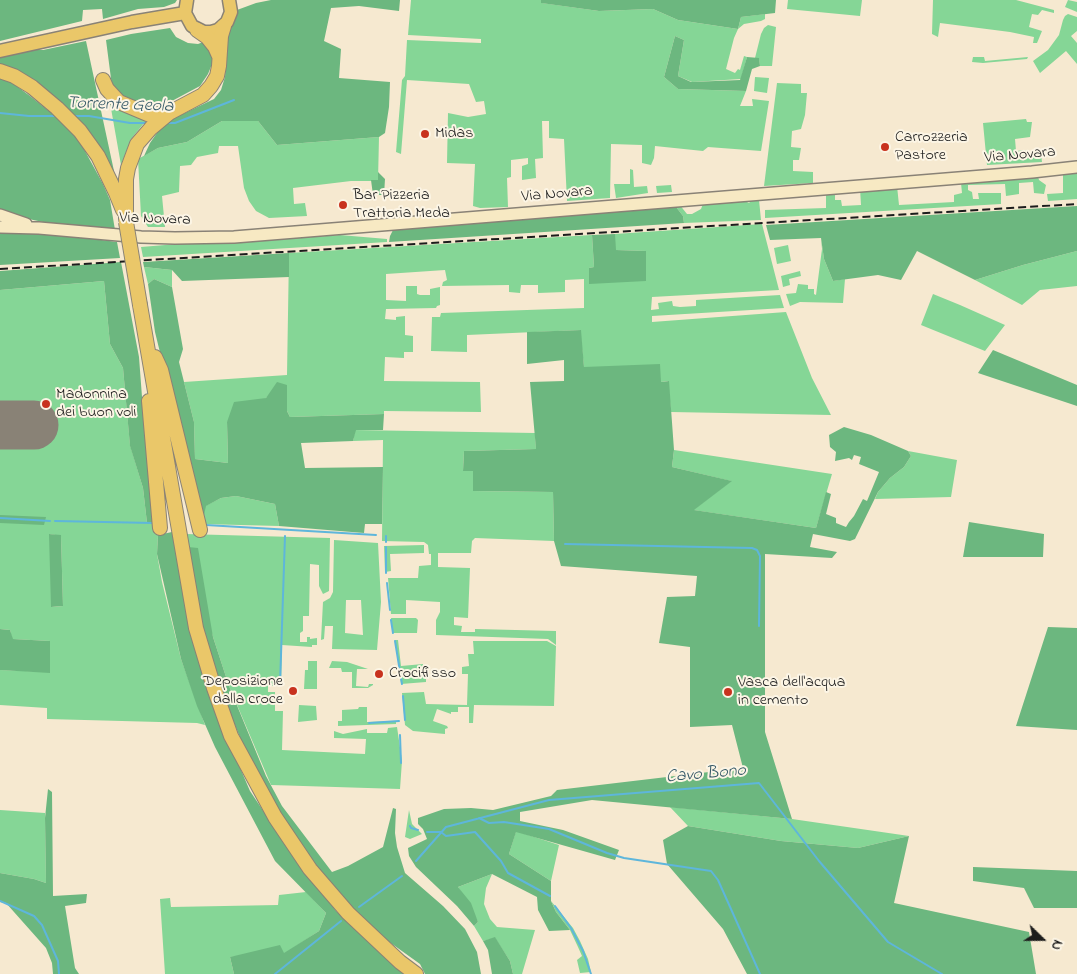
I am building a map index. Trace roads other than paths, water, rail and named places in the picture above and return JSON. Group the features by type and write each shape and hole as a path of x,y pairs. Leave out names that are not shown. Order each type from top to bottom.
{"highway":[{"path":"224,26 217,76 204,95 160,121 137,144 126,179 126,220 196,628 231,736 275,817 310,869 348,913 400,962 416,974"},
{"path":"197,30 207,36 219,56"},
{"path":"0,71 14,76 32,87 65,116 98,156 116,193 126,220"},
{"path":"103,80 107,89 119,102 160,121"},
{"path":"148,343 145,353 145,366 160,528"},
{"path":"148,343 161,370 200,530"}],"main road":[{"path":"187,0 185,13 192,26 197,30 211,32 224,26 231,12 229,0"},
{"path":"0,51 132,22 185,13"},
{"name":"Via Novara","path":"0,227 39,228 104,235 175,238 234,237 1077,167"},
{"name":"Via Novara","path":"0,215 39,228"}],"waterway":[{"name":"Torrente Geola","path":"166,123 175,123 234,100"},
{"name":"Torrente Geola","path":"0,113 57,116"},
{"name":"Torrente Geola","path":"74,116 89,116 130,123 149,123"},
{"path":"0,518 50,521"},
{"path":"55,521 153,523"},
{"path":"206,525 376,535"},
{"path":"280,685 285,536"},
{"path":"386,536 386,542"},
{"path":"565,544 752,548 757,550 760,556 759,626"},
{"path":"386,547 386,573"},
{"path":"387,583 390,610"},
{"path":"391,620 393,633"},
{"path":"395,641 402,684"},
{"path":"403,696 405,720"},
{"path":"369,723 399,721"},
{"path":"400,735 401,763"},
{"name":"Cavo Bono","path":"416,861 446,827 549,800 759,783 819,861 888,942 942,974"},
{"name":"Torrente Geola","path":"479,818 489,823 504,822 549,829 624,858 711,871 718,880 760,974"},
{"path":"410,826 418,830"},
{"path":"427,832 441,832 446,836 475,832 501,861 508,873 550,896"},
{"name":"Torrente Geola","path":"359,907 402,876"},
{"name":"Torrente Geola","path":"0,901 34,916 42,925 58,961 59,974"},
{"path":"555,906 571,928 583,951 591,974"},
{"name":"Torrente Geola","path":"275,974 341,921"}],"railway":[{"path":"0,269 1077,204"}],"place":[{"name":"Midas","path":"425,134"},
{"name":"Carrozzeria Pastore","path":"885,147"},
{"name":"Bar Pizzeria Trattoria Meda","path":"343,205"},
{"name":"Madonnina dei buon voli","path":"46,404"},
{"name":"Crocifisso","path":"379,674"},
{"name":"Deposizione dalla croce","path":"293,691"},
{"name":"Vasca dell'acqua in cemento","path":"728,692"}]}
